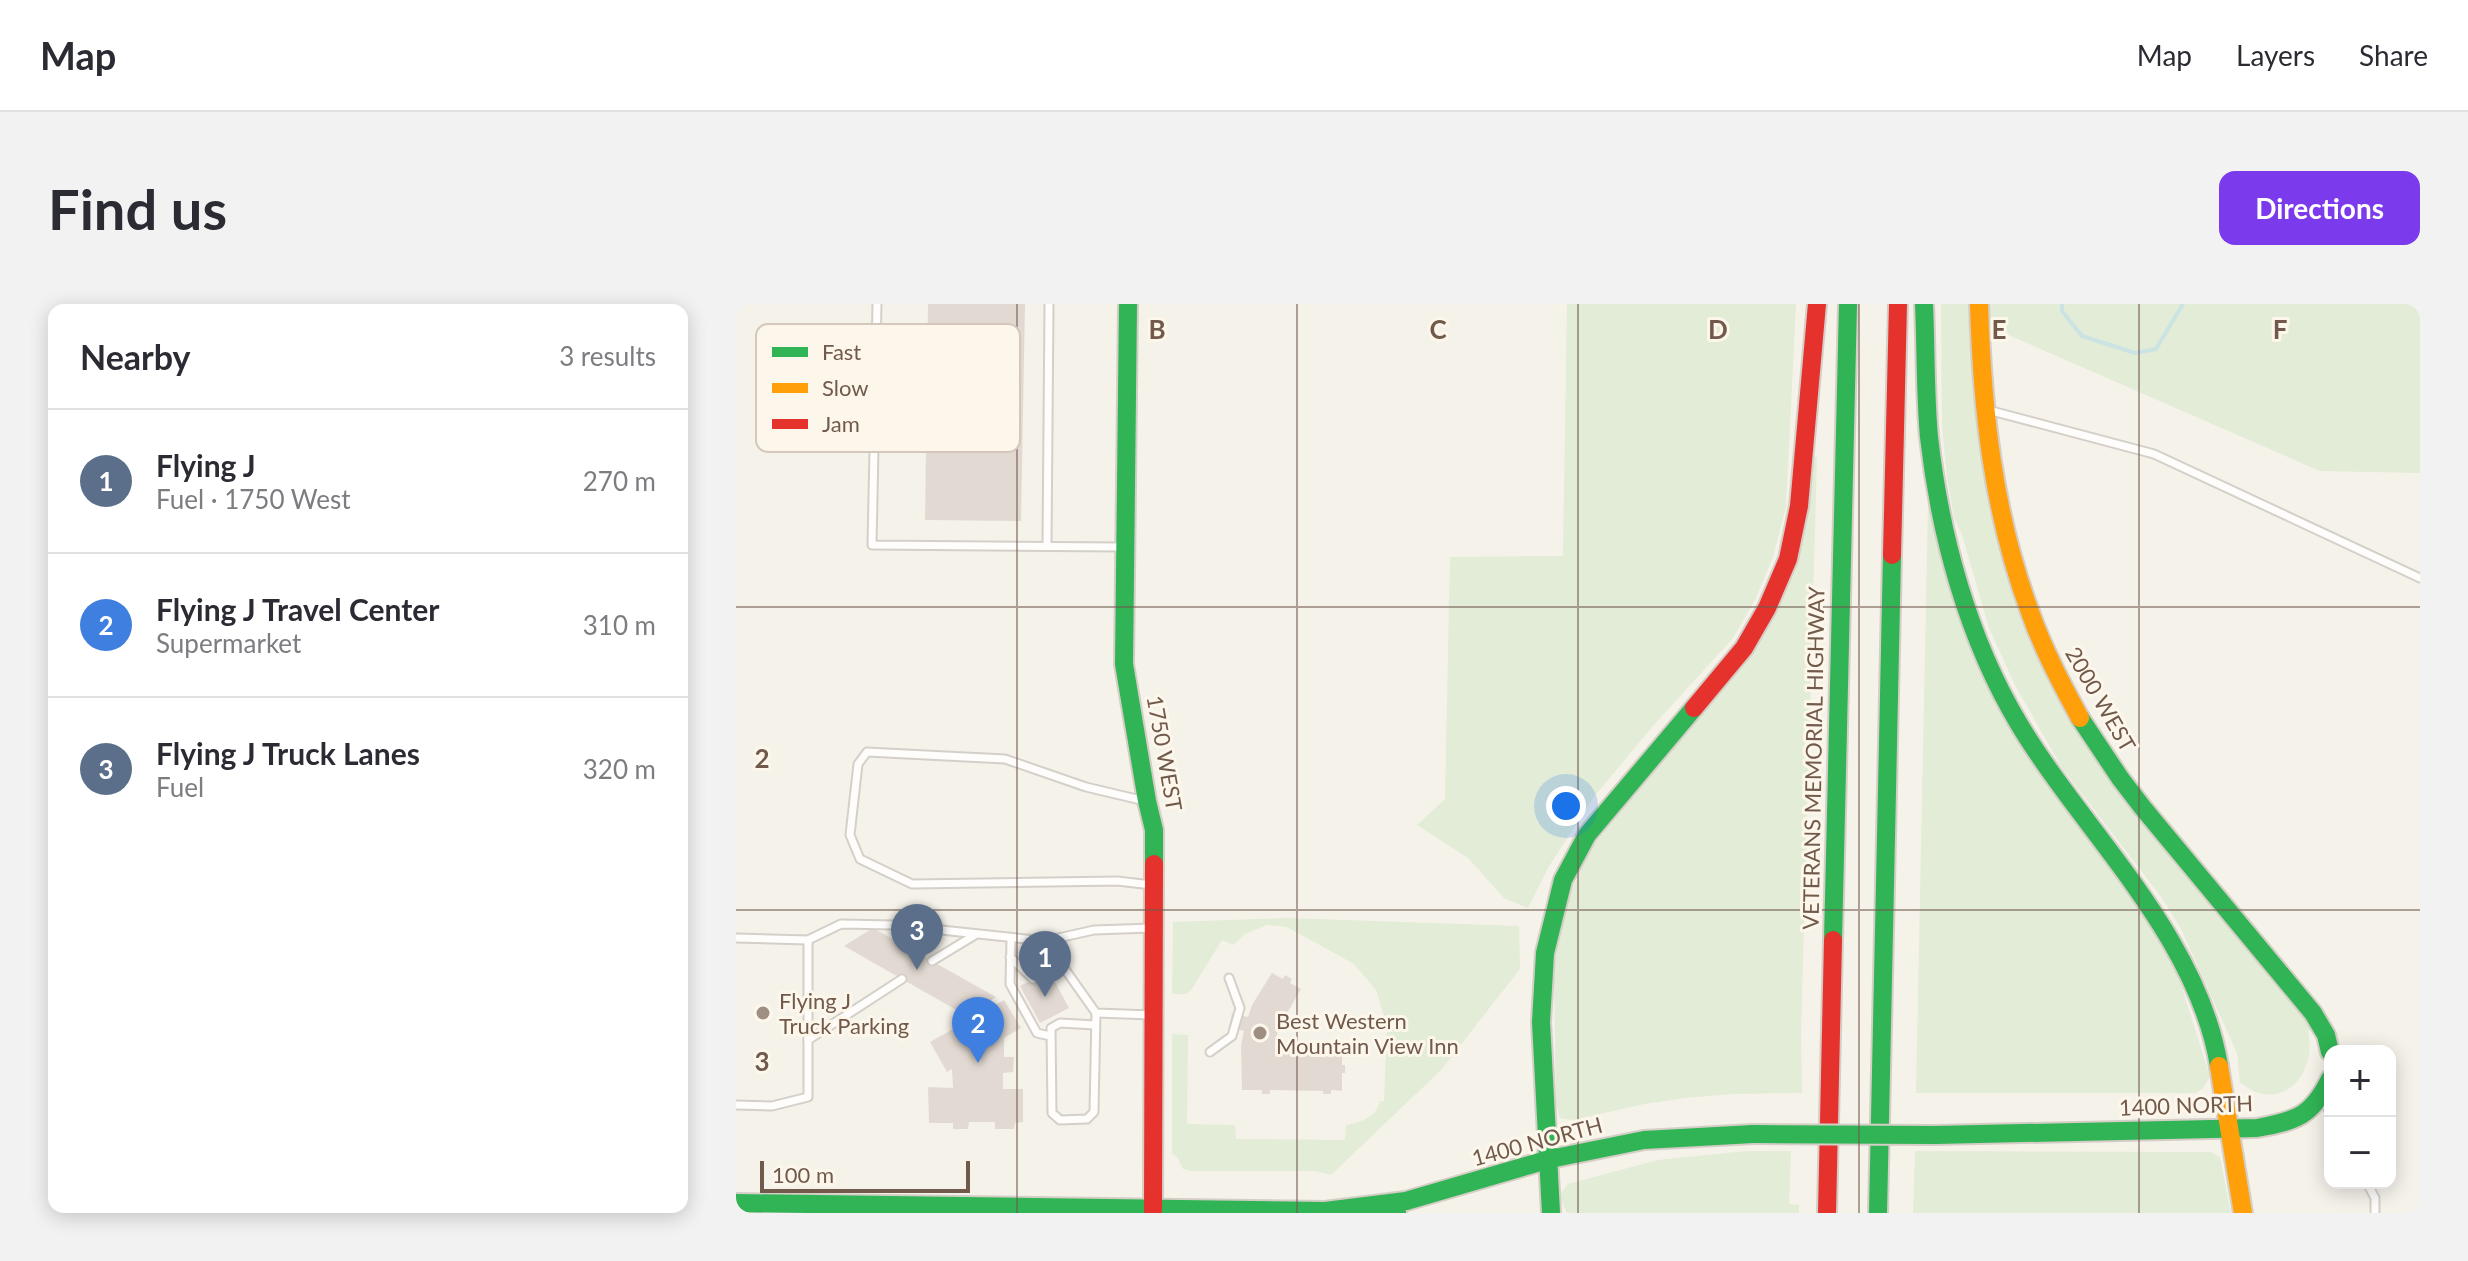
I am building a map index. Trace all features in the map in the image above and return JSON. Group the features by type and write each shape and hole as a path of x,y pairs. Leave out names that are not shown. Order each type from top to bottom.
{"main road":[{"name":"1750 WEST","path":"1128,304 1124,664 1154,830 1153,1210"},
{"path":"1551,1213 1541,1022 1545,953 1563,880 1587,835 1744,648 1767,608 1788,559 1799,506 1817,304"},
{"name":"VETERANS MEMORIAL HIGHWAY","path":"1827,1213 1848,304"},
{"path":"1878,1213 1898,304"},
{"path":"1924,304 1929,435 1938,500 1970,617 2017,721 2050,773 2169,936 2201,1006 2217,1057 2243,1213"},
{"name":"2000 WEST","path":"1979,304 1982,408 1989,459 2007,542 2032,621 2069,699 2119,777 2313,1013 2328,1045"},
{"name":"1400 NORTH","path":"736,1203 1325,1211 1435,1194 1550,1159 1644,1140 1753,1134 1935,1135 2230,1130 2290,1122 2315,1107 2324,1105"},
{"path":"1377,1205 1397,1213"}],"lane":[{"path":"877,304 877,324"},
{"path":"1047,546 1049,304"},
{"path":"1982,408 2154,454 2420,578"},
{"path":"874,452 872,545 1126,547"},
{"path":"1147,801 1086,787 1005,759 867,752 858,764 850,835 860,859 912,884 1117,881 1154,885"},
{"path":"736,938 808,940 841,924 894,925 1045,941 1094,930 1154,928"},
{"path":"932,961 977,934"},
{"path":"1011,938 1010,984 1037,1033 1050,1036"},
{"path":"736,1105 772,1106 808,1097 808,940"},
{"path":"1045,941 1096,1013 1094,1112 1087,1119 1060,1120 1052,1113 1051,1028 1060,1023 1095,1025"},
{"path":"1010,957 1033,979"},
{"path":"1210,1052 1232,1036 1240,1008 1229,978"},
{"path":"808,1040 902,979"},
{"path":"1096,1013 1154,1015"},
{"path":"1052,1017 1056,1025"},
{"path":"2370,1189 2375,1198 2375,1213"}],"green space":[{"path":"1567,304 1796,304 1786,507 1773,557 1755,600 1733,638 1593,798 1548,868 1528,908 1504,898 1468,858 1417,825 1445,799 1450,557 1563,556"},
{"path":"1941,304 1968,304 1972,384 1989,510 2005,565 2056,689 2313,1029 2308,1031 2310,1043 2306,1065 2301,1076 2286,1090 2263,1094 2240,1083 2237,1053 2180,927 2162,898 2062,768 2015,685 1989,628 1962,535 1954,518 1947,478 1942,425"},
{"path":"1979,304 2420,304 2420,473 2320,471 1979,322"},
{"path":"1812,457 1817,457 1802,1093 1685,1098 1574,1120 1560,1118 1556,1105 1554,981 1557,946 1572,889 1592,847 1751,655"},
{"path":"1928,506 1973,652 2171,952 2210,1077 2196,1093 1916,1093"},
{"path":"1286,918 1519,926 1520,969 1441,1070 1331,1175 1315,1171 1183,1169 1172,1154 1172,1034 1188,1035 1187,1124 1235,1125 1236,1139 1345,1140 1346,1125 1367,1118 1375,1112 1380,1101 1384,1101 1387,1025 1376,990 1354,964 1287,927 1267,925 1245,934 1233,945 1222,940 1191,990 1186,994 1172,994 1173,922"},
{"path":"1746,1151 1791,1151 1789,1204 1799,1205 1799,1213 1567,1213 1559,1196 1568,1184 1658,1160"},
{"path":"1915,1151 2211,1152 2220,1157 2231,1213 1913,1213"}],"building":[{"path":"928,304 1025,304 1021,521 925,520 926,452 1020,452 1020,324 928,324"},
{"path":"873,928 996,997 967,1016 844,946"},
{"path":"1049,971 1069,1008 1040,1023 1020,986"},
{"name":"Best Western Mountain View Inn","path":"1272,973 1283,979 1285,975 1292,979 1290,983 1301,989 1278,1029 1275,1047 1342,1047 1345,1073 1342,1073 1342,1091 1331,1090 1331,1094 1323,1094 1323,1091 1270,1090 1270,1094 1262,1094 1262,1090 1242,1090 1241,1045 1244,1031 1229,1027 1232,1013 1248,1017"},
{"path":"1004,1000 1021,1028 1004,1038 1004,1057 1014,1057 1013,1072 1003,1073 1003,1089 1023,1089 1023,1122 1015,1123 1014,1129 995,1129 995,1122 969,1122 968,1129 953,1129 953,1123 929,1123 928,1087 953,1088 952,1069 947,1072 930,1042"}],"waterway":[{"path":"2062,304 2062,311 2082,336 2135,353 2156,349 2183,304"},
{"path":"2415,304 2420,311"}],"traffic: fast":[{"path":"1128,304 1124,664 1154,830 1154,864"},
{"path":"1833,940 1848,304"},
{"path":"1924,304 1928,420 1934,474 1949,548 1971,622 2019,724 2136,887 2188,972 2207,1018 2219,1066"},
{"path":"1878,1213 1892,555"},
{"path":"1551,1213 1541,1022 1545,953 1563,880 1587,835 1694,708"},
{"path":"2080,718 2143,808 2313,1013 2328,1045"},
{"path":"1935,1135 2257,1128 2301,1115 2324,1089"},
{"path":"736,1203 1325,1211 1406,1201 1550,1159 1644,1140 1753,1134"},
{"path":"1753,1134 1935,1135"},
{"path":"1377,1205 1397,1213"}],"traffic: slow":[{"path":"1979,304 1987,421 1998,499 2007,537 2035,626 2080,718"},
{"path":"2219,1066 2243,1213"}],"traffic: jam":[{"path":"1694,708 1744,648 1767,608 1788,559 1799,506 1817,304"},
{"path":"1892,555 1898,304"},
{"path":"1153,1210 1154,864"},
{"path":"1827,1213 1833,940"}],"place":[{"name":"Flying J Truck Lanes","path":"917,970"},
{"name":"Flying J","path":"1045,997"},
{"name":"Flying J Truck Parking","path":"763,1013"},
{"name":"Best Western Mountain View Inn","path":"1260,1033"},
{"name":"Flying J Travel Center","path":"978,1063"}]}
